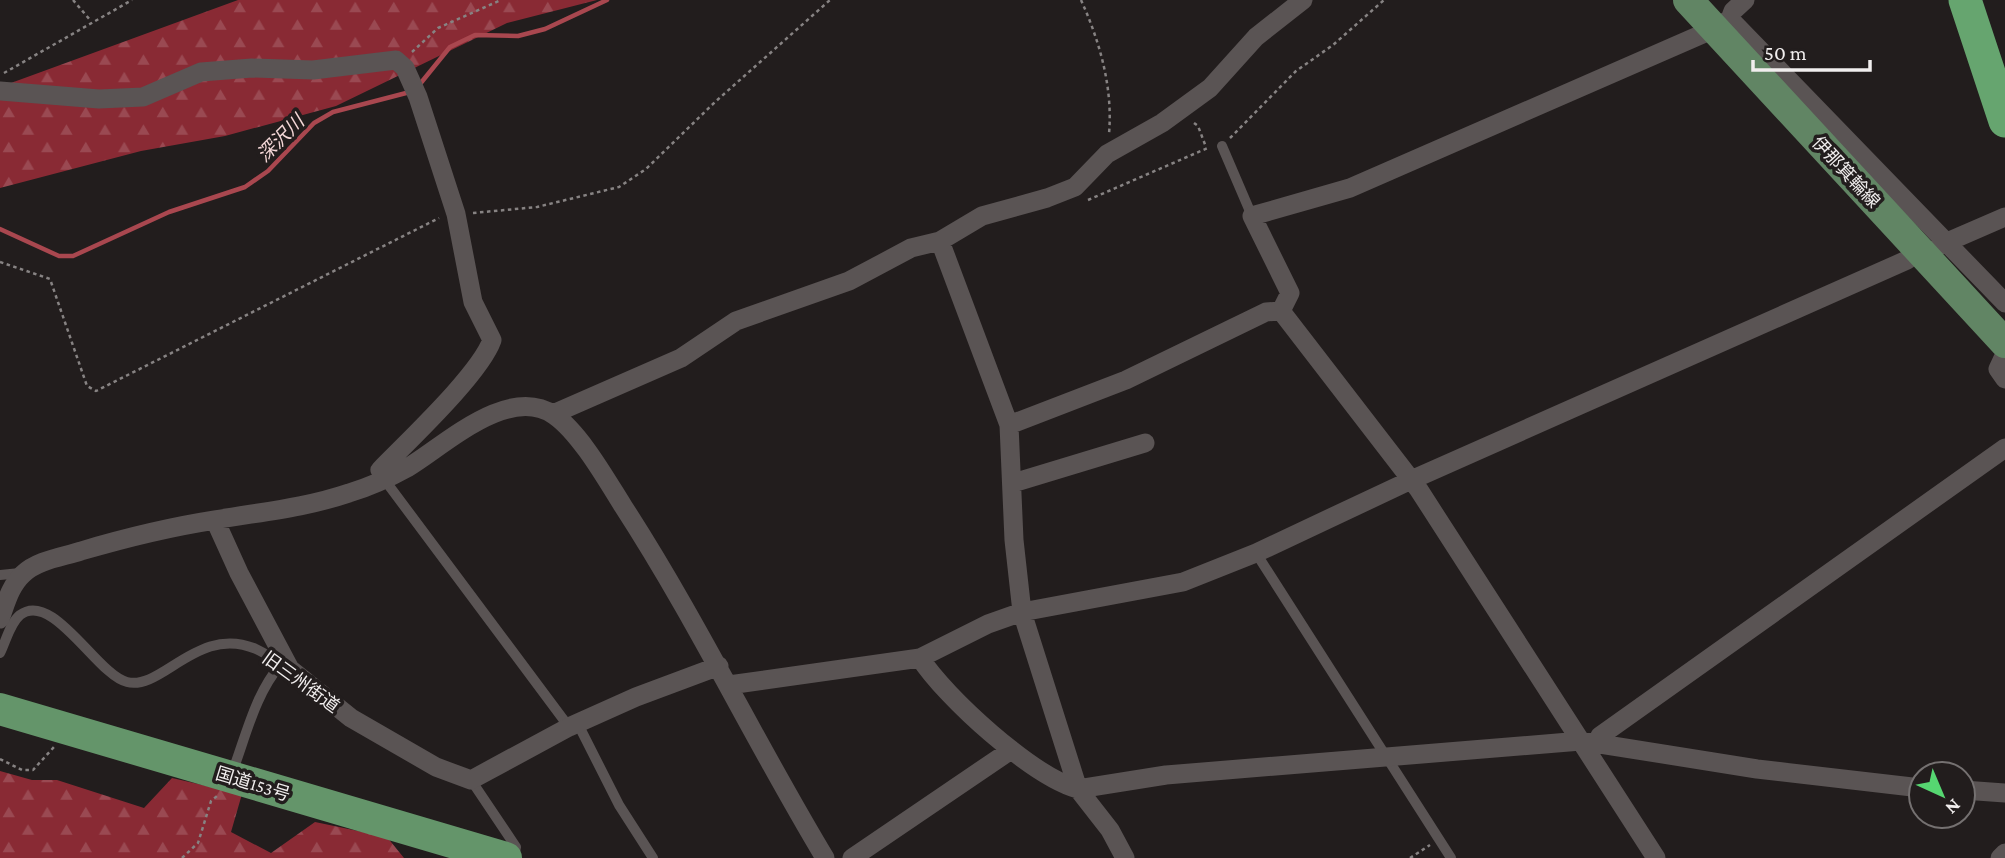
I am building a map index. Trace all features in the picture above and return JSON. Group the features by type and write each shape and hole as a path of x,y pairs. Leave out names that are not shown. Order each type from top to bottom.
{"highway":[{"path":"1965,0 2005,121"},
{"path":"1989,0 2005,46"},
{"name":"国道153号","path":"0,709 224,786 506,858"}],"main road":[{"name":"伊那箕輪線","path":"1688,0 1722,24 2004,345"}],"street":[{"path":"553,414 681,358 736,321 849,281 911,248 940,241 982,216 1047,198 1075,187 1107,154 1162,123 1210,88 1256,37 1303,0"},
{"path":"1281,312 1290,293 1252,216 1350,188 1722,24 1745,0"},
{"path":"1722,24 1940,245 2005,303"},
{"path":"0,91 99,99 144,97 201,72 252,68 313,71 396,60 407,72 418,97 456,214 473,302 492,340 488,352 452,394 380,470 384,479"},
{"path":"1940,245 1996,221"},
{"path":"940,241 1009,425 1014,540 1022,612 1078,789 1110,830 1125,858"},
{"path":"729,685 920,658 988,624 1022,612 1183,582 1256,553 1409,481 1907,260"},
{"path":"1009,425 1126,380 1266,312 1281,312"},
{"path":"1281,312 1409,481 1419,490 1588,743 1656,858"},
{"path":"2004,345 1998,369 2005,379"},
{"path":"0,619 11,587 24,572 42,563 124,539 215,520 276,512 349,494 384,479 481,419 507,408 527,408 553,414 590,453 657,558 719,666 777,779 825,858"},
{"path":"1013,483 1145,443"},
{"path":"1588,743 2005,448"},
{"path":"215,520 286,666"},
{"path":"920,658 932,677 1011,750 1064,785 1078,789 1166,775 1387,756 1588,743 1757,769 1832,775 1907,786"},
{"name":"旧三州街道","path":"286,666 351,718 436,767 471,780"},
{"path":"471,780 573,725 636,697 719,666"},
{"path":"852,858 1011,750"},
{"path":"1977,791 2005,793"},
{"path":"2000,858 2005,853"}],"lane":[{"path":"1222,146 1252,216"},
{"path":"384,479 573,725 653,858"},
{"path":"1256,553 1451,858"},
{"path":"0,575 24,572"},
{"name":"旧三州街道","path":"0,653 13,623 21,614 33,611 52,617 67,628 114,676 128,682 143,682 185,656 211,646 237,644 254,648 286,666"},
{"path":"224,786 269,678 286,666"},
{"path":"471,780 516,847 514,858"}],"path":[{"path":"73,0 92,22"},
{"path":"0,75 132,0"},
{"path":"407,72 413,49 438,28 501,0"},
{"path":"0,262 50,279 87,386 96,391 441,217 537,207 619,187 646,169 715,102 830,0"},
{"path":"1081,0 1101,52 1111,108 1107,154"},
{"path":"1080,202 1206,147 1222,146 1285,81 1333,46 1384,0"},
{"path":"0,759 22,770 33,770 43,762 64,729"},
{"path":"182,858 198,843 211,801 224,786"},
{"path":"1410,858 1439,840"}],"green space":[{"path":"238,0 597,0 507,23 336,106 225,136 141,151 0,188 0,87"},
{"path":"0,771 32,780 57,780 144,808 172,778 242,794 231,832 271,853 315,822 387,837 404,858 0,858"}],"waterway":[{"name":"深沢川","path":"420,84 450,47 475,35 518,36 545,29 607,0"},
{"name":"深沢川","path":"0,229 59,256 73,256 169,212 245,187 268,171 314,123 333,112 410,92"}]}
